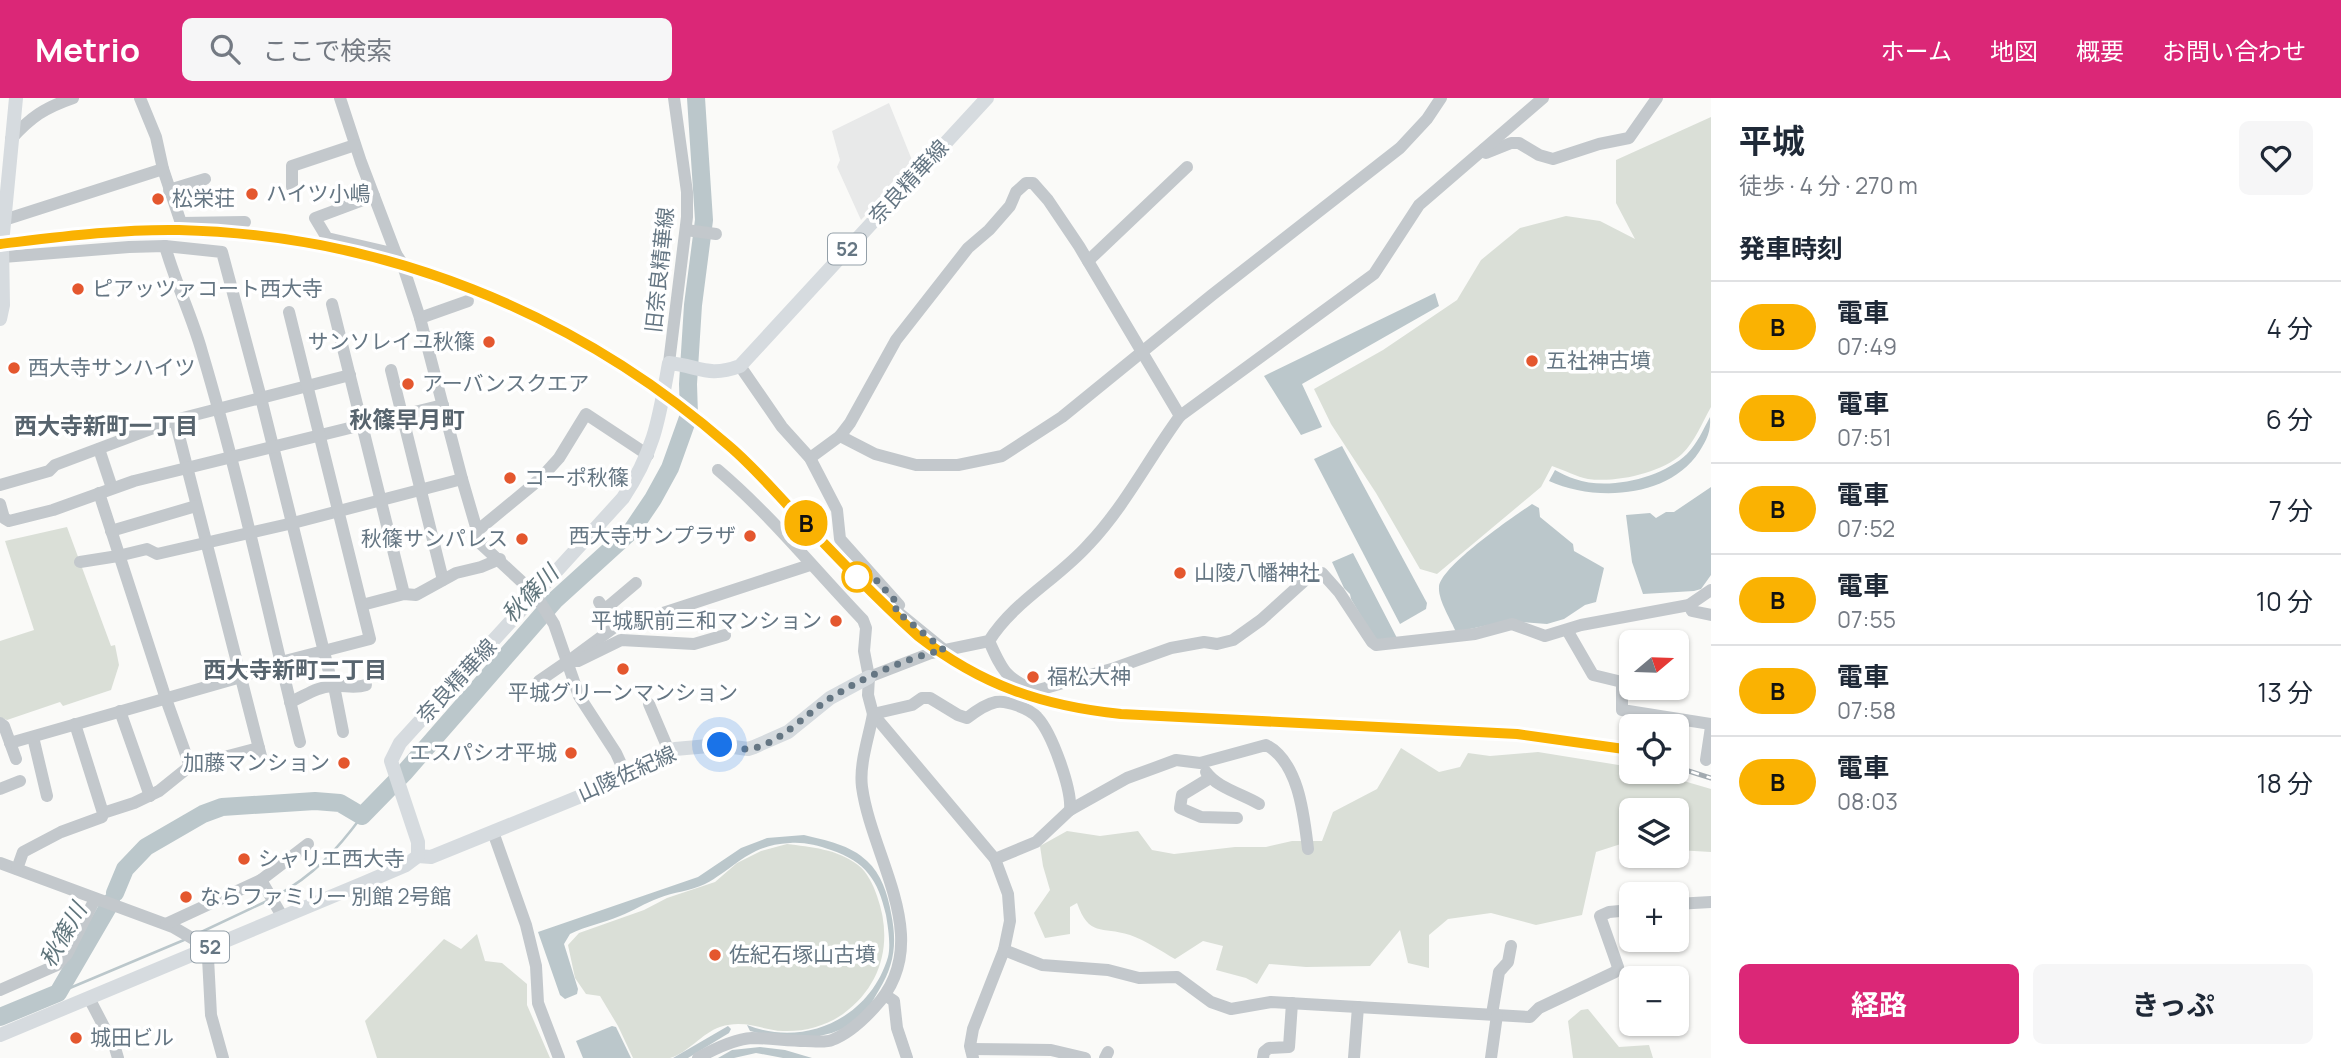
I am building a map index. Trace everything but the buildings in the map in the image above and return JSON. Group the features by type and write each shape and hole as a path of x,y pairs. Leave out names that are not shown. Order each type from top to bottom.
{"main road":[{"path":"0,319 3,305 5,160 16,98"},
{"name":"奈良精華線","path":"740,366 986,98"},
{"path":"673,363 714,373 740,366"},
{"name":"奈良精華線","path":"418,856 418,842 391,761 400,743 624,498 654,439 673,363"},
{"name":"山陵佐紀線","path":"418,856 431,858 640,772 669,751 720,745 748,749 754,747 788,732 830,698 869,677"},
{"name":"52","path":"0,1035 89,998 279,911 395,869 418,856"}],"street":[{"path":"10,139 48,106 73,98"},
{"path":"141,98 156,137 169,190 181,223 245,222"},
{"path":"340,98 420,318 481,544 537,596 554,624 579,696 616,753 627,777"},
{"name":"旧奈良精華線","path":"673,363 686,230 687,192 674,98"},
{"path":"840,436 875,454 916,465 958,465 1002,456 1062,417 1400,148 1427,119 1441,98"},
{"path":"869,677 931,653 989,641 1001,622 1089,544 1145,469 1180,416 1374,274 1419,205 1542,98"},
{"path":"1484,149 1486,153 1511,143 1519,143 1539,155 1553,159 1599,144 1629,138 1657,98"},
{"path":"292,187 292,166 355,145"},
{"path":"1088,261 1187,167"},
{"path":"4,220 163,169"},
{"path":"169,190 205,179"},
{"path":"810,457 840,436 896,340 968,248 989,230 1010,206 1016,192 1026,183 1033,183 1048,200 1088,261 1180,416"},
{"path":"374,196 315,218 327,238 396,254"},
{"path":"686,230 716,234"},
{"path":"3,257 60,251 165,246 222,252 274,447 343,732"},
{"path":"165,246 219,409 300,741"},
{"path":"420,318 468,301"},
{"path":"332,304 404,594"},
{"path":"10,743 241,677 281,662 370,639 289,312"},
{"path":"740,366 782,427 810,457 837,510 840,539 899,605 895,610 944,650"},
{"path":"391,370 443,580"},
{"path":"0,485 49,471 55,465 175,420 350,375"},
{"path":"0,504 4,518 9,521 186,468 443,405"},
{"path":"477,531 540,479 559,458 586,414 648,455"},
{"path":"18,869 23,852 61,832 102,817 103,813 150,796 190,766 260,754 175,420"},
{"path":"99,449 112,488"},
{"path":"718,470 752,499 863,620 866,628 864,651 869,677 868,695 873,714 995,859 1008,894 1010,921 1004,950 974,1029 969,1053 1051,1050 1085,1058"},
{"path":"80,562 147,549 157,554 292,523 462,479"},
{"path":"99,493 190,766"},
{"path":"111,531 195,506"},
{"path":"362,605 404,594 416,595 456,573 500,559"},
{"path":"663,612 810,565"},
{"path":"989,641 996,659 1008,677 1035,691 1171,649 1204,642 1217,644 1233,640 1261,620 1313,573 1322,573 1339,592 1376,645 1475,634 1512,624 1545,636 1581,625 1689,605 1711,590"},
{"path":"539,681 616,626 602,606 636,583"},
{"path":"1689,605 1692,611 1711,615"},
{"path":"1567,630 1593,674 1622,682 1622,710 1711,726 1706,760"},
{"path":"568,661 578,661 621,640 694,644 725,635"},
{"path":"290,702 332,683 356,689 366,685"},
{"path":"873,714 912,705 922,698 930,698 957,715 967,718 995,702 1004,701 1026,710 1037,716 1055,750 1071,796 1070,810"},
{"path":"649,704 669,751"},
{"path":"120,711 150,796"},
{"path":"698,1058 714,1048 750,1038 831,1041 861,1022 885,995 898,963 902,939 899,915 866,809 862,784 863,764 873,714"},
{"path":"0,723 4,726 16,759"},
{"path":"75,724 103,813"},
{"path":"33,737 47,796"},
{"path":"995,859 1036,842 1070,810 1127,778 1176,760 1200,763 1266,745 1273,748 1292,774 1302,802 1308,849"},
{"path":"1200,763 1210,778 1259,804"},
{"path":"1210,778 1182,795 1180,808 1201,817 1237,818"},
{"path":"0,789 20,781"},
{"path":"493,832 526,925 536,966 538,1003 559,1058"},
{"path":"169,925 261,880 308,844"},
{"path":"0,863 169,925 203,947 208,958 212,1015 223,1058"},
{"path":"261,880 279,911"},
{"path":"0,990 57,965 67,954 100,901"},
{"path":"1689,903 1711,902"},
{"path":"1004,950 1042,965 1108,970 1139,978 1177,977 1211,1002 1231,1009 1271,1002 1530,1017 1539,1008 1615,972 1618,967 1600,916 1619,911"},
{"path":"1491,1058 1499,972 1508,962 1510,946"},
{"path":"885,995 894,1001 897,1028 907,1058"},
{"path":"89,998 118,1058"},
{"path":"1263,1058 1264,1052 1269,1048 1289,1047 1292,1003"},
{"path":"1354,1058 1358,1007"}],"shaded area":[{"path":"889,103 914,165 861,220 837,167 840,160 832,131"},
{"path":"1711,117 1711,407 1695,438 1673,461 1625,478 1588,479 1552,466 1541,487 1437,574 1420,569 1376,493 1331,424 1314,389 1383,350 1457,300 1481,260 1520,228 1566,216 1600,221 1635,239 1616,203 1616,160"},
{"path":"1435,293 1439,306 1302,384 1322,427 1301,435 1264,376"},
{"path":"1710,417 1708,435 1699,452 1686,467 1669,479 1650,487 1630,492 1588,492 1549,481 1555,470 1575,479 1603,484 1649,476 1664,470 1687,454"},
{"path":"1342,446 1427,603 1426,609 1400,624 1314,459"},
{"path":"1711,487 1711,575 1701,589 1694,591 1643,594 1632,562 1626,515 1650,513 1656,518 1666,512 1674,512"},
{"path":"1532,504 1539,508 1540,517 1573,544 1574,551 1604,568 1596,602 1585,605 1564,619 1547,624 1507,621 1456,632 1441,598 1439,587 1443,578 1479,542"},
{"path":"67,527 111,646 115,645 119,665 111,690 63,706 60,702 7,720 0,717 0,641 34,630 5,541"},
{"path":"1353,553 1397,638 1376,641 1344,588 1332,562"},
{"path":"1401,748 1439,772 1460,767 1468,753 1490,756 1538,752 1619,765 1619,784 1689,783 1711,789 1711,852 1689,851 1689,798 1619,798 1619,845 1596,852 1582,915 1536,925 1491,913 1448,919 1429,935 1429,968 1408,963 1400,930 1370,966 1306,967 1269,964 1257,984 1246,978 1216,970 1223,946 1203,941 1175,959 1136,937 1091,926 1077,903 1070,907 1070,934 1045,938 1034,913 1050,890 1040,846 1067,831 1100,836 1138,831 1152,850 1174,854 1235,847 1266,847 1292,841 1322,841 1333,812 1377,789"},
{"path":"804,835 837,844 861,855 880,878 890,906 894,943 888,971 866,1010 849,1025 822,1035 793,1038 750,1031 747,1025 791,1033 812,1030 833,1022 867,997 888,957 886,915 879,892 869,874 843,855 805,843 776,845 753,852 705,884 664,896 570,934 564,944 578,989 577,994 565,999 560,995 538,932 698,877 741,848 767,838"},
{"path":"787,844 842,855 858,865 869,879 882,913 884,945 876,976 867,990 843,1014 814,1027 783,1031 745,1024 729,1025 713,1030 670,1058 633,1058 600,996 586,994 575,978 568,945 579,933 715,882 737,863 761,851"},
{"path":"477,934 485,961 502,963 527,984 527,1005 550,1058 377,1058 365,1021 444,939 461,949"},
{"path":"1588,1009 1619,1047 1649,1045 1653,1058 1573,1058 1568,1021 1581,1010"},
{"path":"612,1026 616,1027 631,1058 583,1058 576,1041"},
{"path":"728,1026 731,1029 729,1033 688,1058 673,1058"},
{"path":"760,1047 785,1050 812,1058 783,1058 756,1053 718,1058 732,1050"}],"waterway":[{"name":"秋篠川","path":"115,893 125,869 146,847 203,814 222,807 315,801 340,803 362,816 404,773 555,600 632,530 670,468 689,415 688,384 693,305 704,220 696,98"},
{"path":"276,896 302,880 324,861 362,816"},
{"path":"197,934 267,901"},
{"name":"秋篠川","path":"0,1017 58,993 111,902"},
{"path":"58,993 184,940"}],"railway":[{"path":"0,244 134,231 179,230 255,235 329,247 402,265 473,289 541,319 606,355 669,397 745,460 918,636 965,668 1038,699 1121,714 1517,734 1619,748"},
{"path":"1689,771 1711,778"}],"train":[{"name":"B","path":"0,244 148,230 276,237 402,263 517,307 574,336 668,396 730,446 918,636 950,660 977,675 1031,698 1081,710 1121,714 1517,734 1619,748"}],"place":[{"name":"ハイツ小嶋","path":"252,194"},
{"name":"松栄荘","path":"158,199"},
{"name":"ピアッツァコート西大寺","path":"78,289"},
{"name":"サンソレイユ秋篠","path":"489,342"},
{"name":"五社神古墳","path":"1532,361"},
{"name":"西大寺サンハイツ","path":"14,368"},
{"name":"アーバンスクエア","path":"408,384"},
{"name":"コーポ秋篠","path":"510,478"},
{"name":"西大寺サンプラザ","path":"750,536"},
{"name":"秋篠サンパレス","path":"522,539"},
{"name":"山陵八幡神社","path":"1180,573"},
{"name":"平城駅前三和マンション","path":"836,621"},
{"name":"平城グリーンマンション","path":"623,669"},
{"name":"福松大神","path":"1033,677"},
{"name":"エスパシオ平城","path":"571,753"},
{"name":"加藤マンション","path":"344,763"},
{"name":"シャリエ西大寺","path":"244,859"},
{"name":"ならファミリー 別館 2号館","path":"186,897"},
{"name":"佐紀石塚山古墳","path":"715,955"},
{"name":"城田ビル","path":"76,1038"}],"district":[{"name":"秋篠早月町","path":"407,420"},
{"name":"西大寺新町一丁目","path":"106,426"},
{"name":"西大寺新町二丁目","path":"295,670"}],"route":[{"path":"720,745 748,749 754,747 788,732 830,698 869,677 944,650 895,610 899,605 869,572 857,577"}]}
